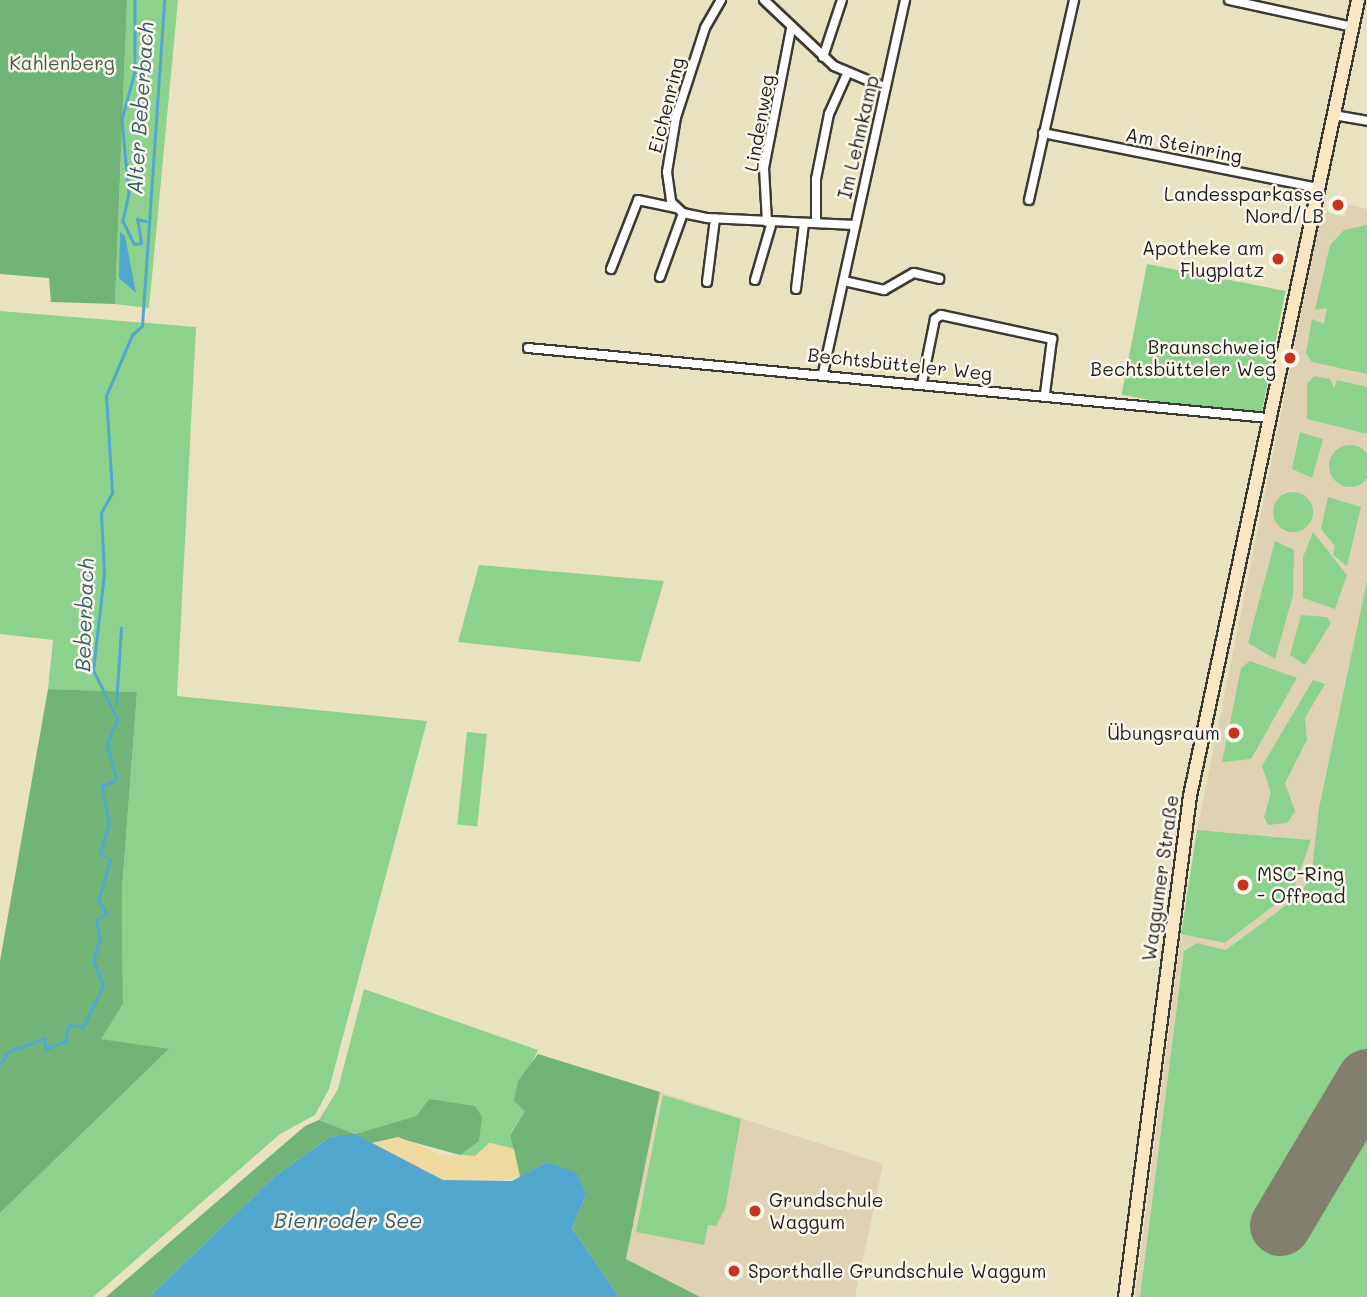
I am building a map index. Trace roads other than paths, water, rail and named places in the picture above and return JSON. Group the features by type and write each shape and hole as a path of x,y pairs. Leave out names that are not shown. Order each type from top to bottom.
{"street":[{"name":"Eichenring","path":"679,210 667,181 673,130 689,71 721,0"},
{"path":"822,57 842,0"},
{"name":"Im Lehmkamp","path":"822,373 905,0"},
{"path":"1029,200 1074,0"},
{"path":"1229,0 1353,27"},
{"name":"Waggumer Straße","path":"1125,1297 1190,796 1358,0"},
{"path":"770,2 791,29 822,57 847,74 886,88"},
{"name":"Lindenweg","path":"755,280 770,222 764,168 791,29"},
{"path":"816,223 816,179 830,114 847,74"},
{"path":"1334,115 1367,121"},
{"name":"Am Steinring","path":"1043,133 1318,188"},
{"path":"611,269 638,200 715,219 855,225"},
{"path":"660,277 679,210"},
{"path":"707,282 715,219"},
{"path":"796,289 804,223"},
{"path":"844,281 884,290 914,273 939,279"},
{"path":"922,383 935,319 941,315 1052,339 1045,394"},
{"name":"Bechtsbütteler Weg","path":"528,348 1045,394 1269,418"}],"water":[{"path":"120,232 125,236 136,293 119,278"},
{"name":"Bienroder See","path":"355,1134 443,1180 512,1181 547,1162 577,1173 586,1195 572,1228 619,1297 149,1297 275,1176 330,1137"}],"waterway":[{"name":"Beberbach","path":"135,0 135,72 122,120 129,194 123,221 134,244 141,243 137,219 146,221"},
{"name":"Beberbach","path":"0,1063 10,1051 45,1038 46,1049 65,1041 69,1025 83,1027 103,986 93,960 100,938 96,920 107,914 98,901 110,861 100,852 109,825 102,786 116,780 107,744 117,719 93,670 104,573 101,513 112,493 106,396 132,335 142,326 164,0"},
{"path":"116,705 121,628"}],"place":[{"name":"Landessparkasse Nord/LB","path":"1338,205"},
{"name":"Apotheke am Flugplatz","path":"1278,259"},
{"name":"Braunschweig Bechtsbütteler Weg","path":"1290,358"},
{"name":"Übungsraum","path":"1234,733"},
{"name":"MSC-Ring - Offroad","path":"1243,885"},
{"name":"Grundschule Waggum","path":"755,1211"},
{"name":"Sporthalle Grundschule Waggum","path":"734,1271"}],"park label":[{"name":"Kahlenberg","path":"62,63"}],"water label":[{"name":"Alter Beberbach","path":"140,108"}]}
